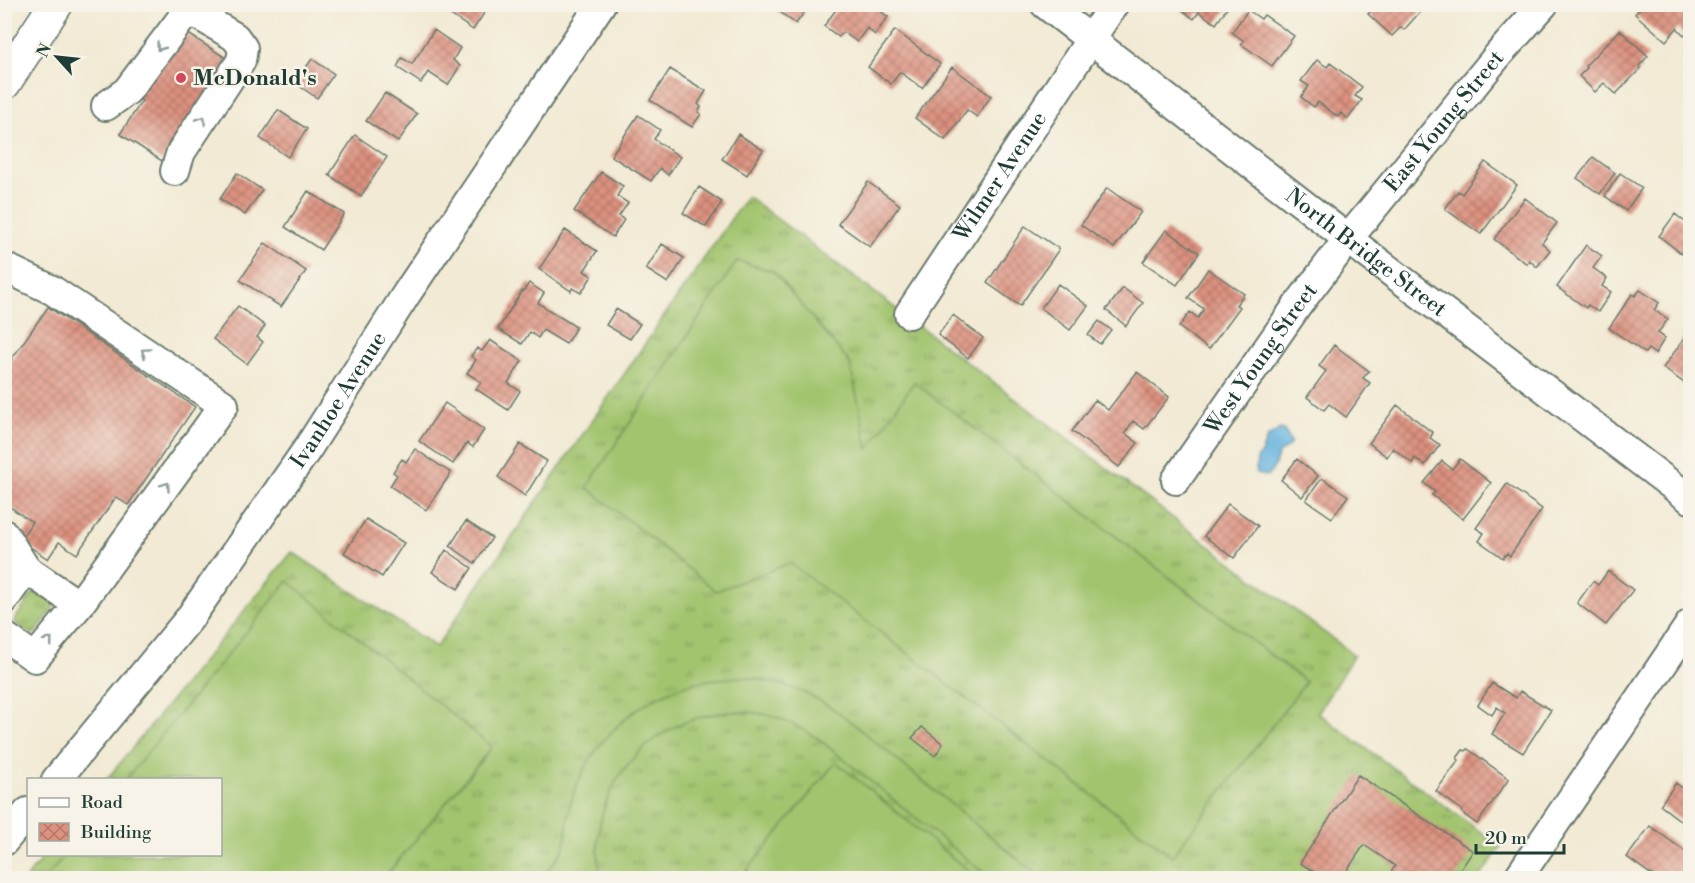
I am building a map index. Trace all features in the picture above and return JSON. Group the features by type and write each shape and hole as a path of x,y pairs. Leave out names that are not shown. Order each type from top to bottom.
{"highway":[{"path":"4,42 33,4"},
{"path":"4,83 56,4"}],"street":[{"name":"Ivanhoe Avenue","path":"58,778 189,620 308,448 407,293 601,4"},
{"name":"North Bridge Street","path":"1045,4 1348,239 1690,499"},
{"name":"Wilmer Avenue","path":"909,314 1114,4"},
{"name":"East Young Street","path":"1348,239 1499,54 1544,4"},
{"path":"106,106 127,91 185,14 198,15 235,37 243,48 241,61 181,152 175,171"},
{"name":"West Young Street","path":"1176,480 1297,306 1348,239"},
{"path":"4,267 52,290 224,405 79,605 35,658 4,636"},
{"path":"4,534 26,569 79,605"},
{"path":"4,600 26,569"},
{"path":"1518,879 1690,624"},
{"path":"4,841 27,813"}],"green space":[{"path":"747,196 1354,655 1318,713 1501,847 1479,878 26,878 44,856 222,856 222,778 108,778 292,552 436,647"},
{"path":"737,261 773,271 850,363 868,449 914,382 1306,682 1172,856 790,563 716,591 587,487"},
{"path":"288,581 492,747 384,878 46,878 64,856 222,856 222,778 127,778"},
{"path":"36,592 54,603 54,607 32,634 17,625 15,621 33,593"},
{"path":"744,677 773,682 797,690 832,708 1041,878 990,878 820,740 786,721 748,712 714,714 683,723 656,738 632,759 614,784 603,813 598,845 601,878 540,878 564,847 567,820 574,792 582,773 605,739 619,724 652,700 670,691 703,681"},
{"path":"836,762 977,878 741,878"}],"water":[{"path":"1280,429 1284,430 1291,442 1279,453 1274,468 1267,476 1257,474 1257,459 1267,438"}],"building":[{"path":"445,4 490,4 473,30 442,9"},
{"path":"769,4 810,4 796,24"},
{"path":"840,4 871,4 888,17 875,35 867,28 857,42 843,32 839,37 824,26"},
{"path":"1174,4 1230,4 1216,24 1199,12 1194,19"},
{"path":"1376,4 1427,4 1404,30 1401,27 1392,36 1368,14"},
{"path":"1644,4 1681,4 1690,13 1690,29 1684,35 1677,28 1666,41 1635,14"},
{"path":"1248,10 1261,19 1264,15 1294,36 1272,66 1241,44 1244,41 1232,32"},
{"name":"McDonald's","path":"179,28 229,60 162,161 120,134 142,101 134,96"},
{"path":"434,30 460,48 453,60 460,66 448,85 428,72 421,83 397,67 402,58 412,64"},
{"path":"895,30 940,64 922,88 900,72 891,84 868,67"},
{"path":"1620,30 1648,56 1639,66 1641,68 1616,94 1604,83 1595,92 1579,76 1587,68 1585,66"},
{"path":"312,59 334,74 317,98 295,83"},
{"path":"1317,60 1327,67 1330,63 1362,87 1355,96 1362,100 1348,119 1341,113 1338,117 1318,102 1314,107 1301,97 1309,86 1301,81"},
{"path":"952,67 991,96 977,117 967,110 945,140 915,118"},
{"path":"670,69 706,91 698,104 701,107 698,112 701,114 692,127 650,100"},
{"path":"385,93 417,114 398,142 366,121"},
{"path":"278,110 307,129 288,157 260,138"},
{"path":"638,115 660,130 654,139 680,157 668,175 660,168 651,181 611,156"},
{"path":"738,134 763,150 747,175 722,159"},
{"path":"355,135 387,157 361,196 329,175"},
{"path":"1593,157 1615,173 1600,194 1577,178"},
{"path":"1485,162 1517,185 1481,234 1445,209 1458,191 1462,194"},
{"path":"601,172 623,186 617,196 628,203 619,216 624,220 613,237 574,211"},
{"path":"237,173 262,190 245,215 220,199"},
{"path":"1620,173 1642,188 1626,211 1605,196"},
{"path":"868,182 900,205 870,247 838,224"},
{"path":"699,187 722,202 706,227 683,213"},
{"path":"1107,188 1141,212 1114,248 1081,225"},
{"path":"308,191 344,214 321,250 285,227"},
{"path":"1525,198 1557,223 1542,243 1550,250 1537,267 1529,260 1527,264 1494,239"},
{"path":"1675,214 1690,226 1690,242 1682,254 1659,236"},
{"path":"1025,226 1059,249 1020,306 987,283"},
{"path":"565,230 597,251 584,271 592,276 581,293 572,288 571,291 539,269"},
{"path":"1166,230 1199,253 1177,285 1143,262"},
{"path":"265,243 306,271 281,307 240,280"},
{"path":"662,244 684,258 668,283 646,269"},
{"path":"1586,245 1602,256 1593,268 1607,278 1602,286 1611,292 1598,312 1588,305 1586,308 1557,287"},
{"path":"1208,269 1244,294 1236,305 1240,307 1209,349 1179,327 1190,312 1198,318 1204,309 1188,298"},
{"path":"529,283 544,293 538,303 576,327 566,344 543,330 538,338 530,332 522,344 498,329"},
{"path":"1058,284 1088,306 1070,330 1041,308"},
{"path":"1123,288 1143,303 1126,326 1106,310"},
{"path":"1640,290 1659,303 1654,310 1668,319 1658,333 1665,338 1655,354 1648,349 1645,353 1609,328 1632,294 1635,296"},
{"path":"238,306 265,326 257,337 263,342 247,364 213,339"},
{"path":"48,307 195,407 128,505 116,497 77,554 59,542 48,559 20,540 32,522 4,503 4,370"},
{"path":"616,309 640,324 630,339 606,325"},
{"path":"953,315 983,338 968,358 938,335"},
{"path":"1099,321 1111,330 1100,344 1088,335"},
{"path":"1685,337 1690,341 1690,387 1663,368"},
{"path":"490,340 522,361 508,383 520,391 508,410 476,389 481,382 467,373 476,360 471,356 477,348 482,351"},
{"path":"1334,345 1369,371 1363,378 1370,383 1346,417 1329,404 1324,410 1307,397 1326,371 1319,366"},
{"path":"1137,372 1169,397 1144,429 1133,421 1125,433 1138,443 1119,467 1072,431 1095,400 1108,410"},
{"path":"445,403 484,430 473,447 467,443 453,464 419,441"},
{"path":"1397,405 1433,433 1430,438 1440,445 1425,465 1415,458 1412,463 1393,448 1387,457 1369,443"},
{"path":"520,444 547,461 525,496 498,477"},
{"path":"415,449 451,473 426,510 390,486 397,475 393,472 402,459 406,462"},
{"path":"1297,459 1318,476 1302,497 1281,480"},
{"path":"1460,459 1491,483 1463,519 1432,495 1435,492 1424,483 1442,461 1452,469"},
{"path":"1322,478 1348,496 1332,518 1306,500"},
{"path":"1507,484 1542,509 1510,556 1507,553 1503,558 1479,541 1484,533 1476,528"},
{"path":"1228,504 1258,526 1234,558 1204,536"},
{"path":"366,519 404,543 382,577 344,553"},
{"path":"466,521 492,538 475,563 450,546"},
{"path":"446,550 472,568 458,589 432,572"},
{"path":"1608,571 1633,590 1606,625 1577,603 1593,581 1598,585"},
{"path":"1492,683 1516,698 1520,691 1551,710 1523,753 1492,734 1505,713 1497,707 1492,715 1478,705"},
{"path":"922,727 943,744 935,756 912,738"},
{"path":"1468,749 1509,779 1477,824 1436,791 1459,760 1457,758 1463,750"},
{"path":"1358,775 1473,851 1455,878 1387,878 1395,866 1364,845 1342,878 1324,878 1300,863"},
{"path":"1676,783 1690,794 1689,827 1660,805"},
{"path":"1650,826 1690,855 1690,864 1680,878 1656,878 1627,857"}],"place":[{"name":"McDonald's","path":"181,78"}]}
